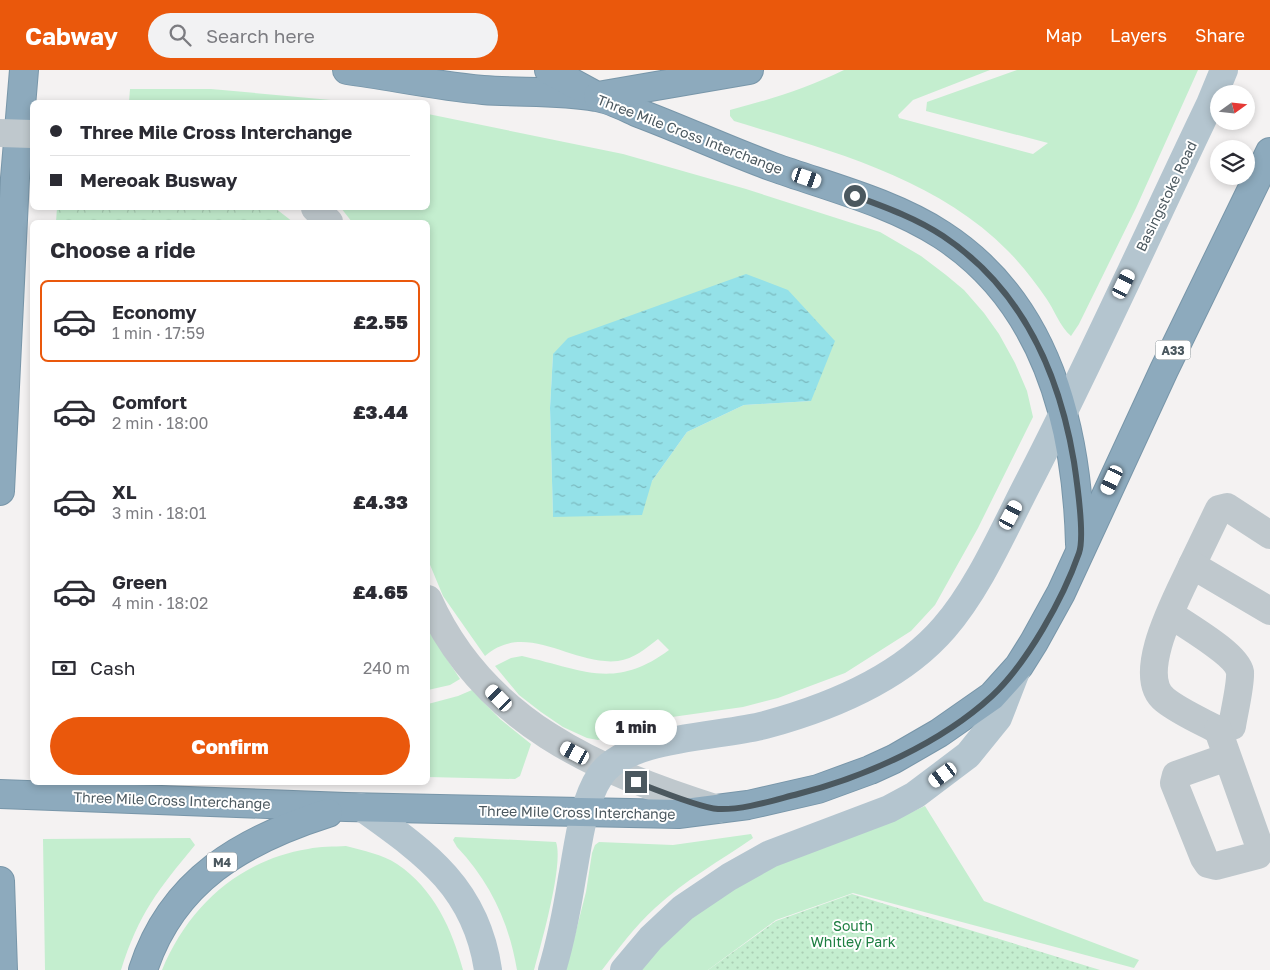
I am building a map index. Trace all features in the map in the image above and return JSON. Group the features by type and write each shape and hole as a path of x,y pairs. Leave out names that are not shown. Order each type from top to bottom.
{"highway":[{"path":"0,491 15,178 24,70"},
{"name":"Three Mile Cross Interchange","path":"0,794 354,807 586,813 678,814 748,805 818,789 870,770 916,747 957,721 992,696 1019,666 1054,607 1080,551 1075,473 1064,413 1046,361 1017,310 984,269 942,235 891,210 772,167 597,97 481,90 347,70"},
{"path":"549,70 597,97 750,70"},
{"name":"A33","path":"1080,551 1164,370 1270,152"},
{"name":"M4","path":"143,970 158,934 172,911 191,886 210,870 256,841 286,826 354,807"},
{"path":"0,881 3,970"}],"main road":[{"name":"Basingstoke Road","path":"1220,85 1224,70"},
{"name":"Basingstoke Road","path":"606,768 635,751 656,743 763,725 810,711 884,676 927,646 958,611 994,548 1064,413 1210,109"},
{"path":"624,970 651,938 683,908 728,877 770,854 889,809 915,795 968,755 998,718 1019,666"},
{"path":"552,970 559,946 577,847 586,813 593,790 606,768"},
{"path":"354,807 411,843 456,887 469,908 482,942 488,970"}],"lane":[{"path":"1227,85 1240,70"},
{"path":"0,133 30,134"},
{"path":"317,210 327,220"},
{"path":"1228,757 1218,730 1164,700 1154,686 1153,671 1164,627 1219,509 1227,507 1270,535"},
{"path":"1192,565 1270,611"},
{"path":"430,602 461,655 508,706 558,744 652,788 718,809"},
{"path":"1170,614 1236,663 1240,673 1232,726 1218,730"}],"green space":[{"path":"844,70 990,70 913,100 898,115 899,118 1033,154 1048,143 926,111 927,102 1017,70 1198,70 1136,208 1079,324 1071,336 1064,328 1049,302 1013,256 979,225 948,204 915,185 880,170 844,156 734,121 730,116 730,110 788,93"},
{"path":"130,89 211,89 331,100 129,100"},
{"path":"430,114 623,154 746,189 880,232 921,256 946,275 964,290 999,334 1015,363 1027,391 1033,417 978,528 935,605 911,631 845,673 778,698 743,707 658,719 598,740 587,738 563,727 519,695 495,666 511,658 522,656 580,671 614,673 631,670 649,663 669,650 658,639 640,653 624,660 601,661 533,643 517,642 501,646 485,656 443,596 430,565 430,220 350,220 343,210 430,210","holes":["553,354 811,401 744,405 687,432 652,481 553,517 550,408"]},
{"path":"57,210 278,210 290,220 56,220"},
{"path":"430,633 460,679 450,685 430,690"},
{"path":"472,690 500,719 531,744 520,776 515,779 430,777 430,703"},
{"path":"925,806 984,901 1139,960 1134,968 853,893 776,920 708,970 633,970 648,952 755,868 894,820"},
{"path":"751,834 753,838 690,880 655,908 621,945 602,970 566,970 586,892 592,853 595,845 599,842 673,845"},
{"path":"455,837 556,842 558,853 557,868 546,924 534,970 517,970 509,935 503,919 479,874 457,847 453,840"},
{"path":"190,838 195,845 151,903 135,933 121,970 45,970 43,839"},
{"path":"346,846 373,853 397,864 421,885 440,911 447,925 463,970 162,970 186,926 201,907 238,876 260,864 283,855 313,848"},
{"name":"South Whitley Park","path":"852,894 1100,970 708,970 776,921"}],"water":[{"path":"746,274 788,290 835,341 811,401 744,405 687,432 652,481 642,515 553,517 550,408 553,354 568,338"}],"route":[{"path":"636,782 718,809 748,805 818,789 894,759 939,733 992,696 1019,666 1054,607 1080,551 1079,509 1075,473 1064,413 1054,379 1042,352 1025,322 984,269 942,235 916,220 855,196"}]}
